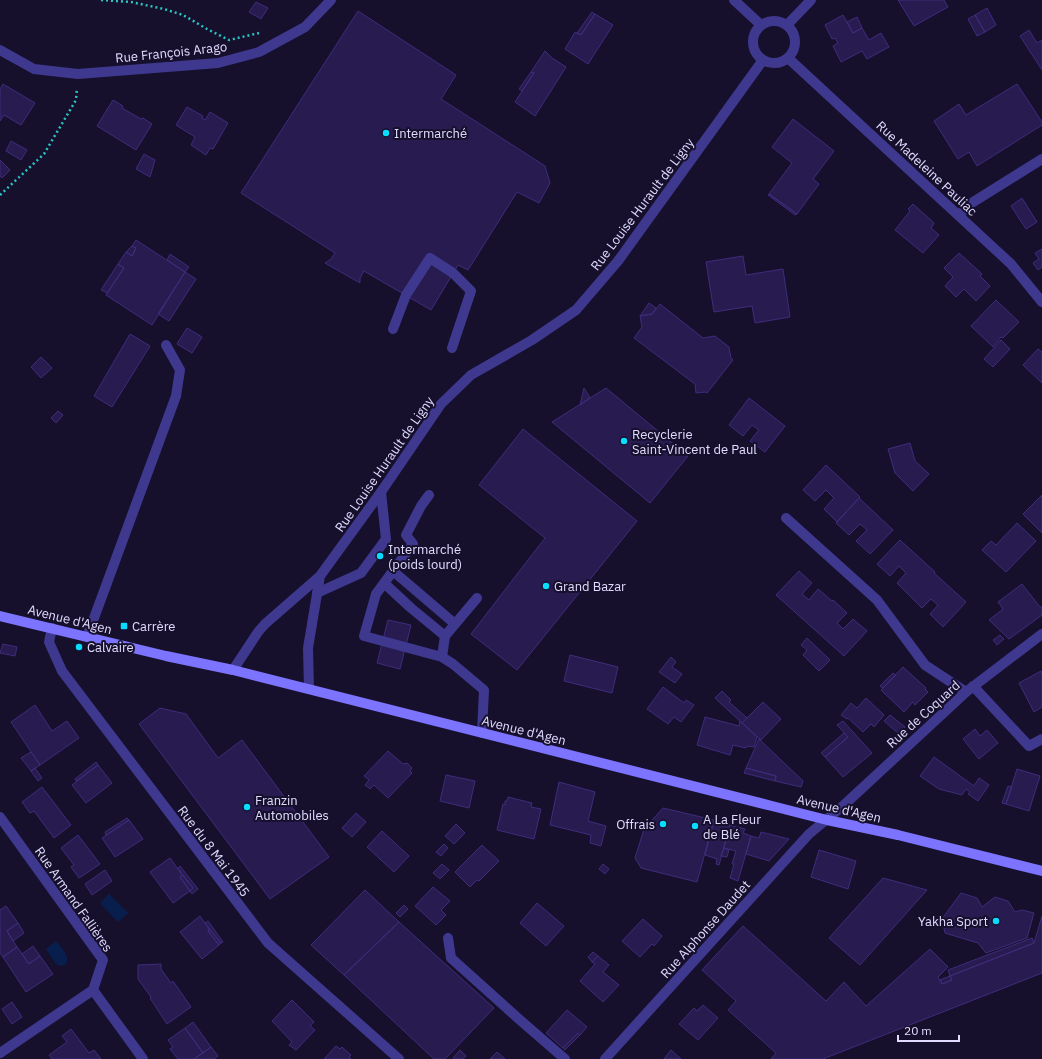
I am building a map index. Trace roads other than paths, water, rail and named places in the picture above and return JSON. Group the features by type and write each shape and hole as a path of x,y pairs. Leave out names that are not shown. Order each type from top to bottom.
{"main road":[{"name":"Avenue d'Agen","path":"0,616 166,656 232,670 827,820 898,835 1042,871"}],"street":[{"name":"Rue François Arago","path":"0,50 34,69 78,74 218,63 259,52 305,27 331,0"},
{"path":"734,0 761,25"},
{"path":"787,25 811,0"},
{"path":"774,20 787,25 792,29 796,41 792,53 788,58 776,63 764,60 758,56 754,50 753,43 756,30 761,25 774,20"},
{"name":"Rue Madeleine Pauliac","path":"788,58 1011,264 1042,302"},
{"name":"Rue Louise Hurault de Ligny","path":"232,670 265,624 320,576 381,492 441,404 471,375 532,340 576,310 604,278 618,261 764,60"},
{"path":"959,215 970,204 1042,159"},
{"path":"393,329 406,295 430,258 453,273 471,291 452,348"},
{"path":"87,637 176,396 180,370 166,345"},
{"path":"317,593 361,573 386,539 381,492"},
{"path":"428,495 406,535 413,544 376,594 364,636 442,657 453,664 484,690 482,733"},
{"path":"786,518 877,600 925,665 969,689 1029,746 1042,739"},
{"path":"393,571 455,624"},
{"name":"Rue Louise Hurault de Ligny","path":"309,689 308,648 320,576"},
{"path":"384,583 445,636"},
{"path":"442,657 445,636 477,598"},
{"name":"Rue du 8 Mai 1945","path":"52,628 49,642 62,671 268,943 399,1059"},
{"name":"Rue de Coquard","path":"827,820 969,689 1042,634"},
{"name":"Rue Armand Fallières","path":"0,817 103,960 93,990"},
{"name":"Rue Alphonse Daudet","path":"605,1059 804,840 827,820"},
{"path":"448,938 451,958 564,1059"},
{"path":"0,1053 93,990 143,1059"}],"water":[{"path":"109,894 128,913 118,922 100,903"},
{"path":"56,941 68,960 67,963 62,966 56,963 46,949"}],"place":[{"name":"Intermarché","path":"386,133"},
{"name":"Recyclerie Saint-Vincent de Paul","path":"624,441"},
{"name":"Intermarché (poids lourd)","path":"380,556"},
{"name":"Grand Bazar","path":"546,586"},
{"name":"Carrère","path":"124,626"},
{"name":"Calvaire","path":"79,647"},
{"name":"Franzin Automobiles","path":"247,807"},
{"name":"Offrais","path":"663,824"},
{"name":"A La Fleur de Blé","path":"695,826"},
{"name":"Yakha Sport","path":"996,921"}]}
